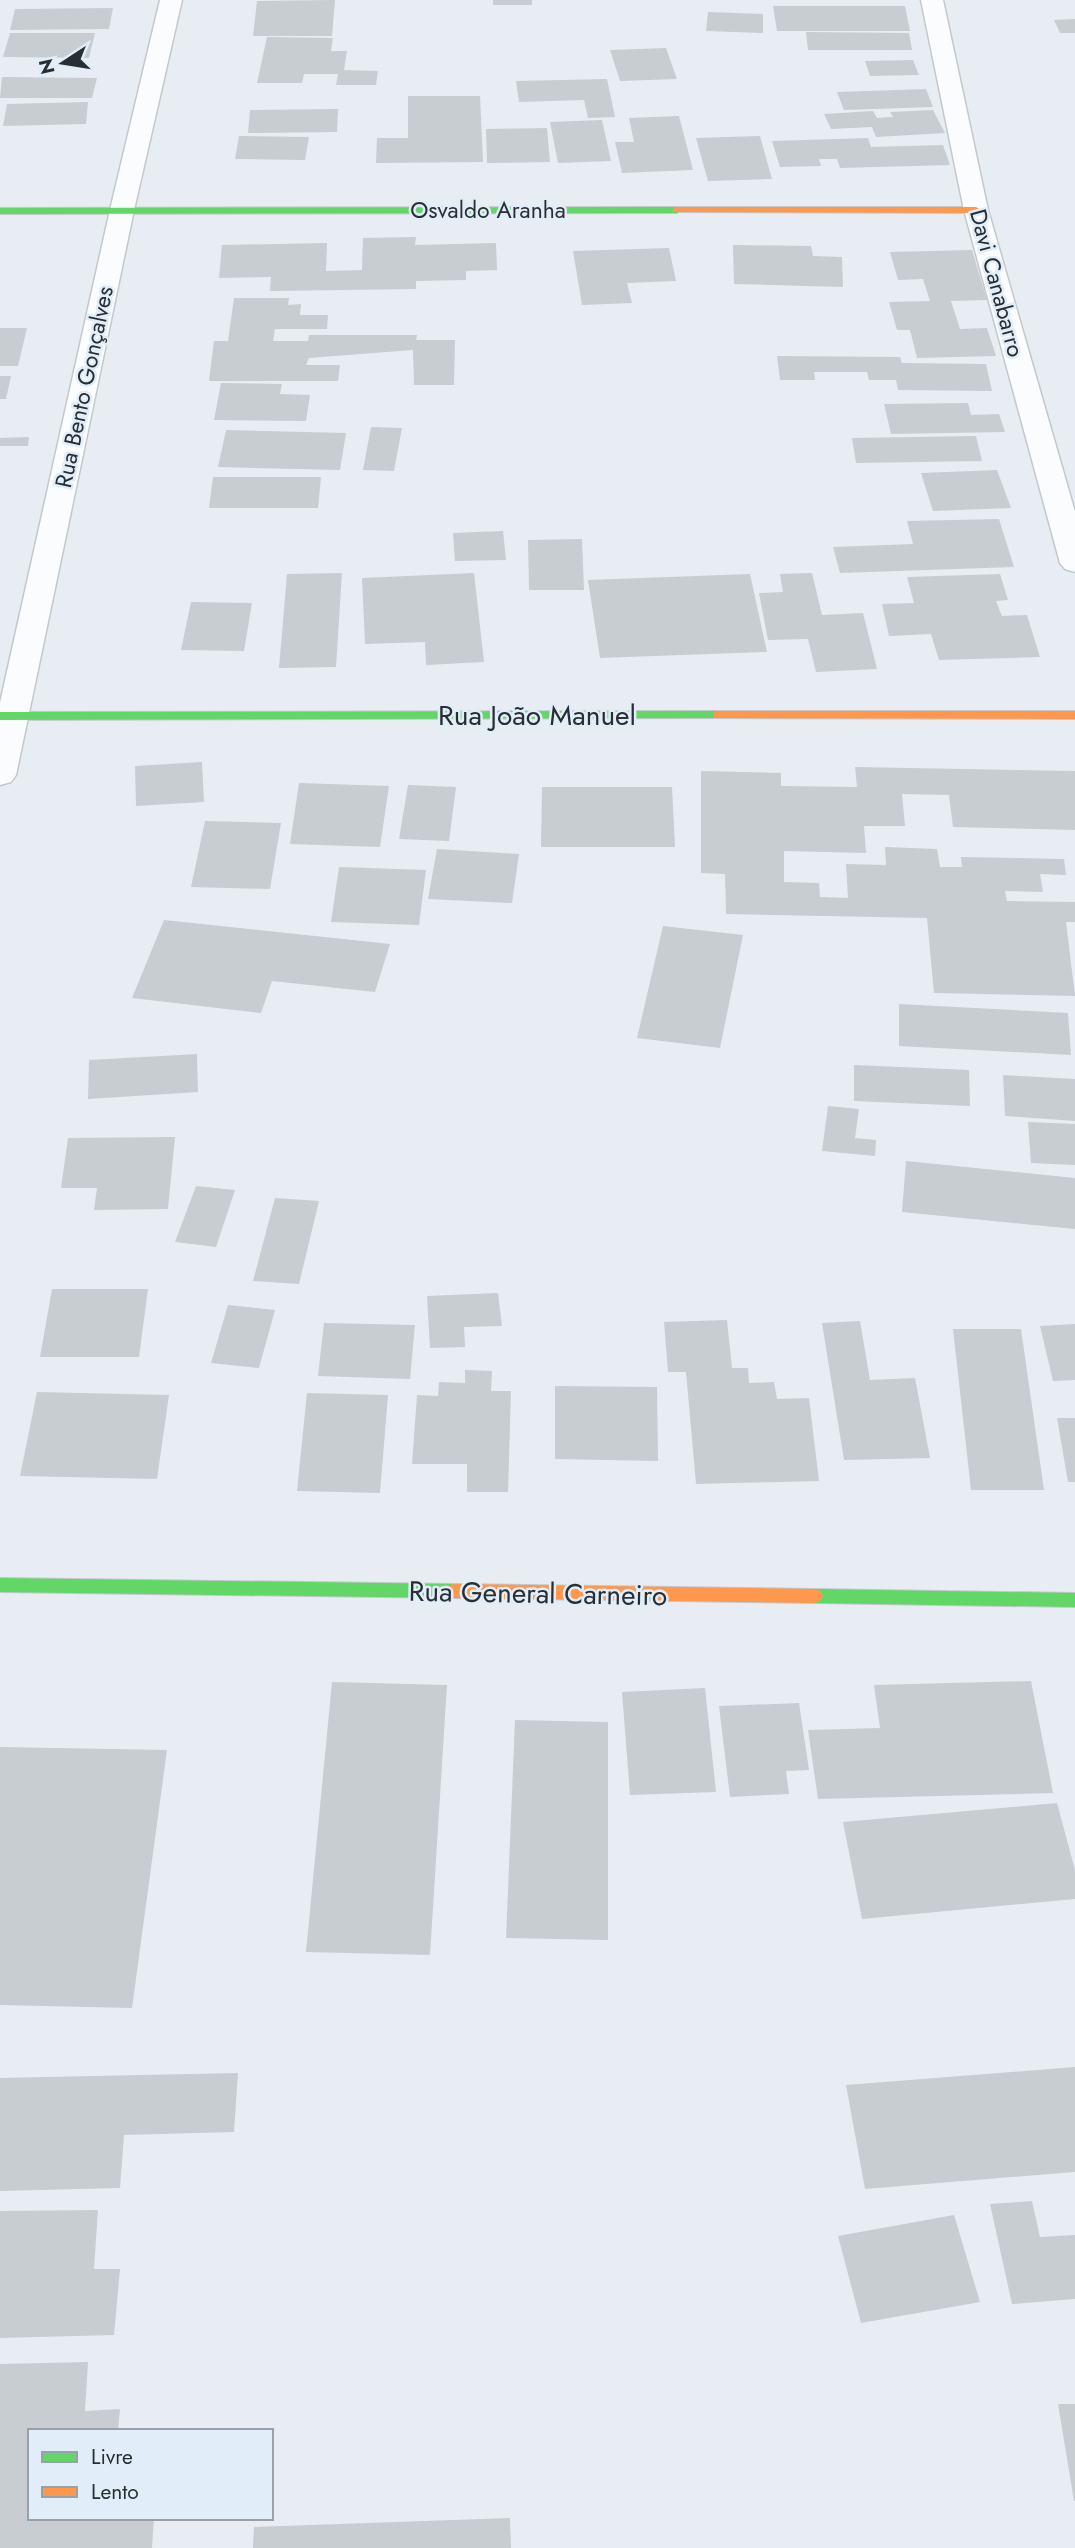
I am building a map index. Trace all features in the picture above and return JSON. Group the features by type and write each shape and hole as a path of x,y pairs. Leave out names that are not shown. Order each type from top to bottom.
{"street":[{"name":"Rua Bento Gonçalves","path":"0,775 7,716 172,0"},
{"name":"Davi Canabarro","path":"932,0 976,210 1075,563"},
{"name":"Osvaldo Aranha","path":"0,211 976,210"},
{"name":"Rua João Manuel","path":"7,716 1075,715"},
{"name":"Rua General Carneiro","path":"0,1586 1075,1600"}],"building":[{"path":"335,0 332,36 253,36 257,1"},
{"path":"493,0 532,0 532,5 493,5"},
{"path":"773,6 905,6 910,31 777,31"},
{"path":"113,8 109,29 10,30 15,9"},
{"path":"708,12 763,14 763,33 706,31"},
{"path":"1075,19 1075,33 1060,33 1054,20"},
{"path":"806,32 909,33 912,50 808,50"},
{"path":"10,33 95,33 89,58 3,57"},
{"path":"267,37 333,38 331,51 347,51 344,70 378,71 376,85 336,85 338,74 304,74 302,83 257,83"},
{"path":"666,48 677,79 620,81 610,50"},
{"path":"913,60 919,75 870,76 865,61"},
{"path":"2,77 97,78 92,98 0,98"},
{"path":"607,79 615,117 588,118 584,100 519,102 516,81"},
{"path":"926,89 933,107 844,110 837,92"},
{"path":"408,96 480,96 483,162 376,163 377,138 408,138"},
{"path":"88,102 86,124 3,126 7,104"},
{"path":"338,109 337,132 248,133 250,110"},
{"path":"933,110 945,133 876,137 872,127 831,129 824,114 873,111 877,118 893,117 890,112"},
{"path":"679,116 693,170 622,173 615,142 634,142 629,118"},
{"path":"602,120 611,161 558,163 550,122"},
{"path":"547,128 550,162 487,163 486,129"},
{"path":"239,136 309,137 305,160 235,159"},
{"path":"760,136 772,179 708,181 696,138"},
{"path":"868,138 871,147 943,145 950,165 840,168 837,159 819,159 821,166 780,167 772,141"},
{"path":"416,237 415,245 496,243 497,270 466,271 466,280 416,281 416,289 270,291 271,277 219,278 222,245 327,243 326,271 362,270 363,238"},
{"path":"733,245 811,246 813,256 842,257 843,287 734,284"},
{"path":"669,248 676,281 627,283 632,303 582,305 573,251"},
{"path":"972,250 987,300 951,301 960,329 987,328 996,356 917,358 910,330 897,330 889,302 930,301 923,279 898,280 890,252"},
{"path":"234,298 289,298 288,305 301,304 300,315 328,315 327,329 275,329 273,341 308,341 309,335 417,335 416,340 455,340 454,385 414,385 413,350 309,358 306,365 340,365 338,381 209,381 214,341 228,341"},
{"path":"0,328 27,328 18,366 0,366"},
{"path":"777,356 900,357 902,363 986,364 992,391 898,390 896,380 869,380 867,372 814,372 815,380 780,380"},
{"path":"0,376 11,376 6,399 0,399"},
{"path":"221,383 282,384 280,394 310,395 306,421 214,420"},
{"path":"968,403 971,415 999,414 1005,432 891,434 884,404"},
{"path":"371,427 402,428 394,471 363,470"},
{"path":"226,430 346,433 340,470 218,467"},
{"path":"976,436 982,461 856,463 852,438"},
{"path":"29,437 28,446 0,446 0,438"},
{"path":"997,470 1011,508 933,511 921,473"},
{"path":"213,477 321,477 318,508 209,508"},
{"path":"999,519 1014,567 840,573 833,547 913,544 907,521"},
{"path":"503,531 506,560 455,561 453,533"},
{"path":"582,539 584,590 529,590 528,540"},
{"path":"342,573 336,667 279,668 287,574"},
{"path":"474,573 484,662 426,665 425,642 365,644 362,578"},
{"path":"812,573 822,615 863,613 877,669 816,672 808,639 768,640 759,593 783,592 780,574"},
{"path":"750,574 767,652 600,658 588,580"},
{"path":"1000,574 1008,600 996,601 1002,616 1027,615 1040,657 939,660 931,634 889,636 882,604 914,603 907,577"},
{"path":"191,602 252,603 244,651 181,650"},
{"path":"202,762 204,802 136,806 135,766"},
{"path":"855,767 1075,771 1075,830 953,827 949,795 902,794 905,826 864,826 866,853 784,851 784,882 819,883 820,897 848,898 846,864 886,865 885,847 937,849 940,867 962,867 961,857 1064,859 1066,875 1040,874 1043,892 1005,891 1007,901 1075,902 1075,922 1066,922 1075,996 934,993 927,918 726,914 725,874 701,873 701,771 781,773 781,786 857,787"},
{"path":"299,783 389,786 380,847 290,844"},
{"path":"408,785 456,787 449,841 399,839"},
{"path":"542,787 672,787 675,847 541,847"},
{"path":"205,821 281,823 270,889 191,887"},
{"path":"437,849 519,854 512,903 428,899"},
{"path":"339,867 426,870 419,925 331,922"},
{"path":"164,920 390,944 375,992 272,981 261,1013 132,998"},
{"path":"663,926 743,935 720,1048 637,1038"},
{"path":"899,1004 1068,1013 1071,1055 899,1046"},
{"path":"197,1054 198,1092 88,1099 89,1060"},
{"path":"854,1065 969,1070 970,1106 854,1101"},
{"path":"1003,1075 1075,1079 1075,1121 1005,1116"},
{"path":"828,1106 859,1109 855,1138 876,1140 875,1156 822,1151"},
{"path":"1028,1122 1075,1124 1075,1165 1031,1163"},
{"path":"175,1137 168,1209 94,1210 97,1188 61,1188 68,1138"},
{"path":"906,1161 1075,1178 1075,1229 902,1212"},
{"path":"196,1186 235,1190 216,1247 175,1242"},
{"path":"275,1198 319,1201 299,1284 253,1281"},
{"path":"52,1289 148,1289 139,1357 40,1357"},
{"path":"498,1293 502,1326 464,1327 465,1347 430,1348 427,1296"},
{"path":"228,1305 275,1310 259,1368 211,1363"},
{"path":"727,1320 732,1368 748,1368 749,1383 774,1382 777,1399 809,1398 819,1481 696,1484 686,1372 668,1372 664,1322"},
{"path":"860,1321 870,1380 915,1378 930,1458 844,1460 822,1323"},
{"path":"324,1323 415,1325 410,1379 318,1376"},
{"path":"1075,1324 1075,1380 1053,1381 1040,1326"},
{"path":"953,1329 1021,1329 1044,1490 971,1490"},
{"path":"465,1370 492,1371 491,1391 511,1391 508,1492 467,1492 467,1464 412,1464 417,1395 438,1396 439,1382 465,1383"},
{"path":"555,1386 657,1387 658,1461 555,1459"},
{"path":"37,1392 169,1395 157,1479 20,1476"},
{"path":"307,1393 388,1395 380,1493 297,1491"},
{"path":"1057,1418 1075,1418 1075,1482 1068,1482"},
{"path":"1031,1681 1053,1793 818,1799 808,1730 880,1728 874,1685"},
{"path":"332,1682 447,1685 430,1955 306,1952"},
{"path":"705,1688 716,1792 630,1795 622,1692"},
{"path":"799,1703 809,1770 786,1771 789,1794 730,1797 719,1706"},
{"path":"515,1720 608,1722 608,1940 506,1938"},
{"path":"0,1747 167,1750 132,2008 0,2005"},
{"path":"1057,1803 1075,1870 1075,1899 862,1919 843,1822"},
{"path":"1075,2067 1075,2172 865,2189 846,2085"},
{"path":"238,2073 234,2132 124,2135 120,2188 0,2191 0,2078"},
{"path":"1032,2201 1040,2237 1075,2235 1075,2299 1012,2304 990,2204"},
{"path":"98,2210 94,2269 120,2269 114,2335 0,2338 0,2211"},
{"path":"954,2215 980,2302 861,2323 838,2236"},
{"path":"88,2362 85,2411 120,2409 118,2429 28,2429 28,2520 154,2520 152,2548 0,2548 0,2364"},
{"path":"1058,2404 1075,2404 1075,2501 1074,2501"},
{"path":"510,2518 511,2548 253,2548 254,2527"}],"traffic: fast":[{"path":"0,211 677,210"},
{"path":"0,716 719,715"},
{"path":"0,1585 454,1591"},
{"path":"814,1596 1075,1600"}],"traffic: slow":[{"path":"677,210 976,210"},
{"path":"719,715 1075,715"},
{"path":"454,1591 814,1596"}]}
